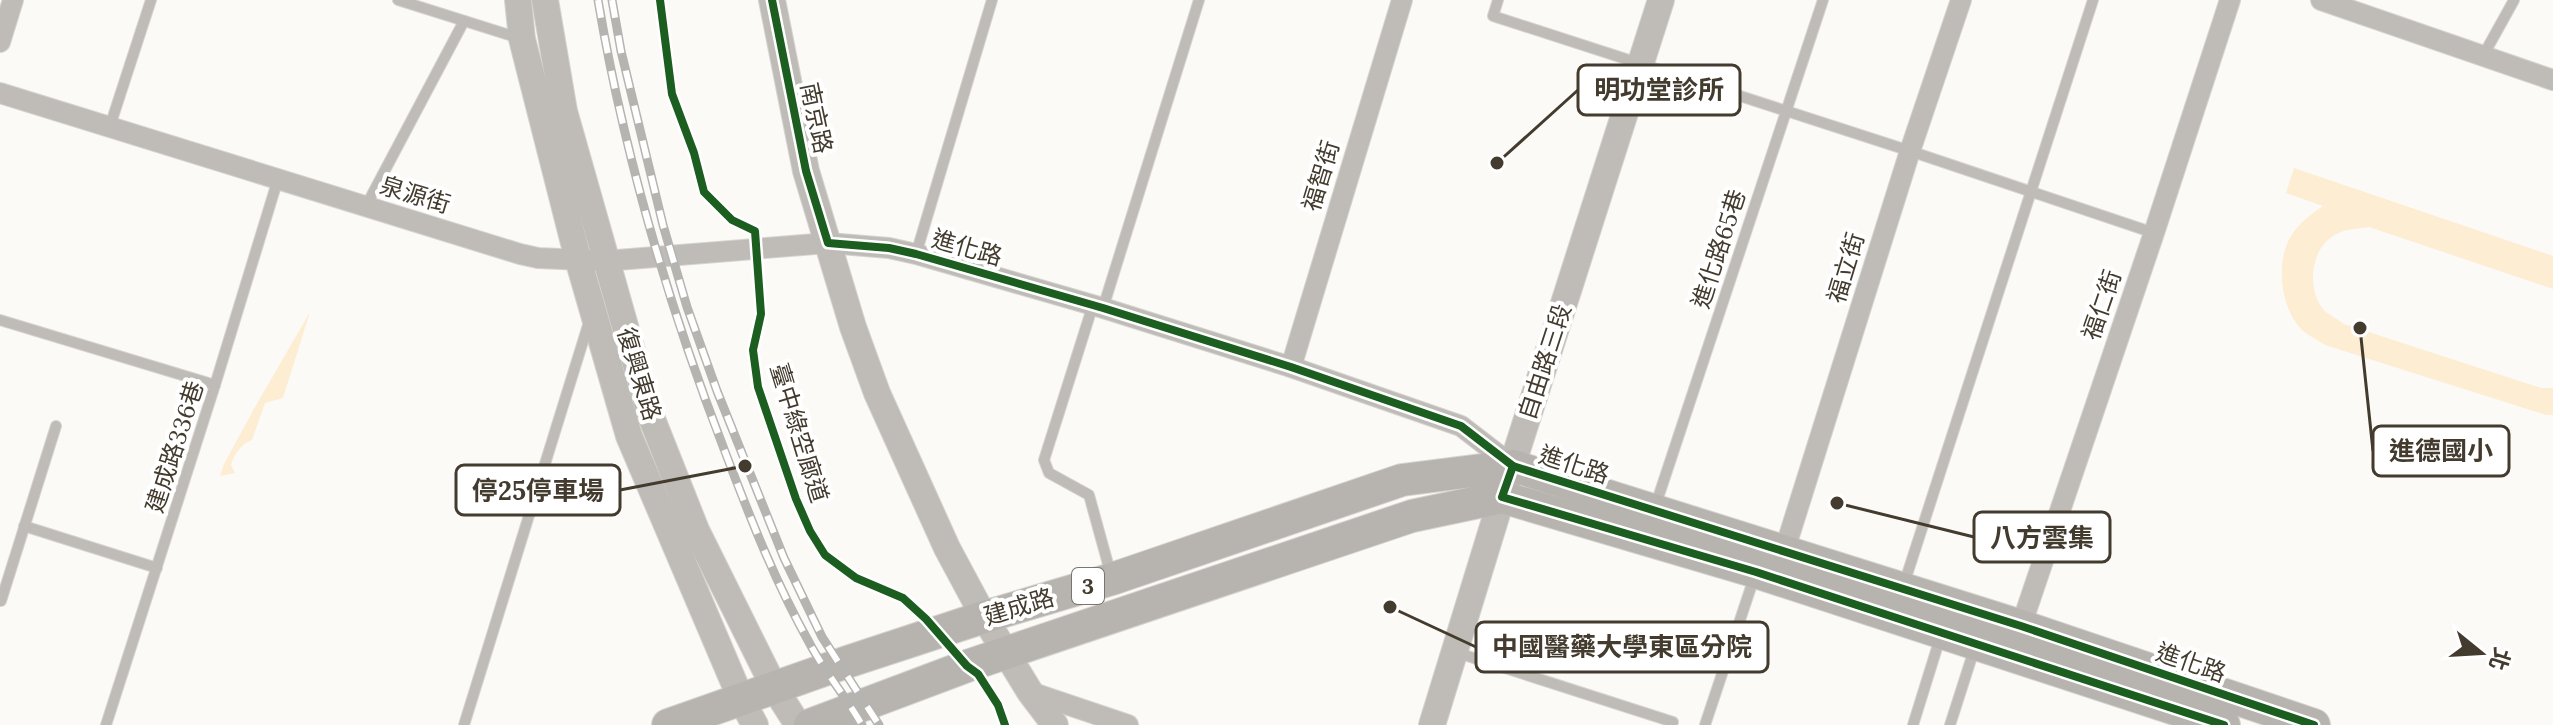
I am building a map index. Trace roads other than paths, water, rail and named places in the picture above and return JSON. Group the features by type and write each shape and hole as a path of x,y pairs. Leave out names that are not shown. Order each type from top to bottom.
{"main road":[{"name":"進化路","path":"1513,466 2021,626 2234,717"},
{"name":"建成路","path":"668,725 748,712 774,687 984,617 1112,579 1402,480 1513,466"},
{"name":"進化路","path":"1502,497 1756,572 1976,643 2234,717 2314,725"},
{"name":"建成路","path":"810,725 1019,674 1412,516 1502,497"}],"street":[{"path":"0,42 13,0"},
{"name":"復興東路","path":"518,0 522,39 578,259 629,436 748,712"},
{"name":"復興東路","path":"545,0 564,111 636,369 665,456 696,530 774,687 798,725"},
{"name":"南京路","path":"772,0 806,171 877,393 947,548 984,617 1055,725"},
{"name":"福智街","path":"1291,367 1402,0"},
{"name":"自由路三段","path":"1432,725 1661,0"},
{"name":"福立街","path":"1784,552 1910,151 1961,0"},
{"name":"福仁街","path":"2021,626 2230,0"},
{"path":"2321,0 2553,80"},
{"name":"泉源街","path":"0,93 538,258 605,261 828,243"},
{"name":"進化路","path":"828,243 889,248 916,254 1098,306 1291,367 1461,426 1513,466"},
{"path":"1019,674 1128,725"}],"lane":[{"path":"110,126 151,0"},
{"path":"398,0 522,39 553,42"},
{"path":"916,254 992,0"},
{"path":"1112,579 1089,495 1049,473 1044,460 1199,0"},
{"path":"1498,0 1493,16 2154,233"},
{"name":"進化路65巷","path":"1653,511 1823,0"},
{"path":"1903,589 2093,0"},
{"path":"2483,56 2514,0"},
{"path":"366,206 464,21"},
{"name":"建成路336巷","path":"106,725 278,179"},
{"path":"464,725 593,311 605,261"},
{"path":"0,320 215,385"},
{"path":"1,601 56,426"},
{"path":"24,526 157,568"},
{"path":"1705,725 1756,572"},
{"path":"1913,725 1942,631"},
{"path":"1950,725 1976,643"},
{"path":"1455,652 1673,722"}],"railway":[{"path":"598,0 621,115 650,228 704,394 785,597 816,654 862,725"},
{"path":"612,0 621,51 663,225 687,307 717,391 784,558 822,637 879,725"}],"place":[{"name":"明功堂診所","path":"1497,163"},
{"name":"進德國小","path":"2360,328"},
{"name":"停25停車場","path":"745,466"},
{"name":"八方雲集","path":"1837,503"},
{"name":"中國醫藥大學東區分院","path":"1390,607"}]}
